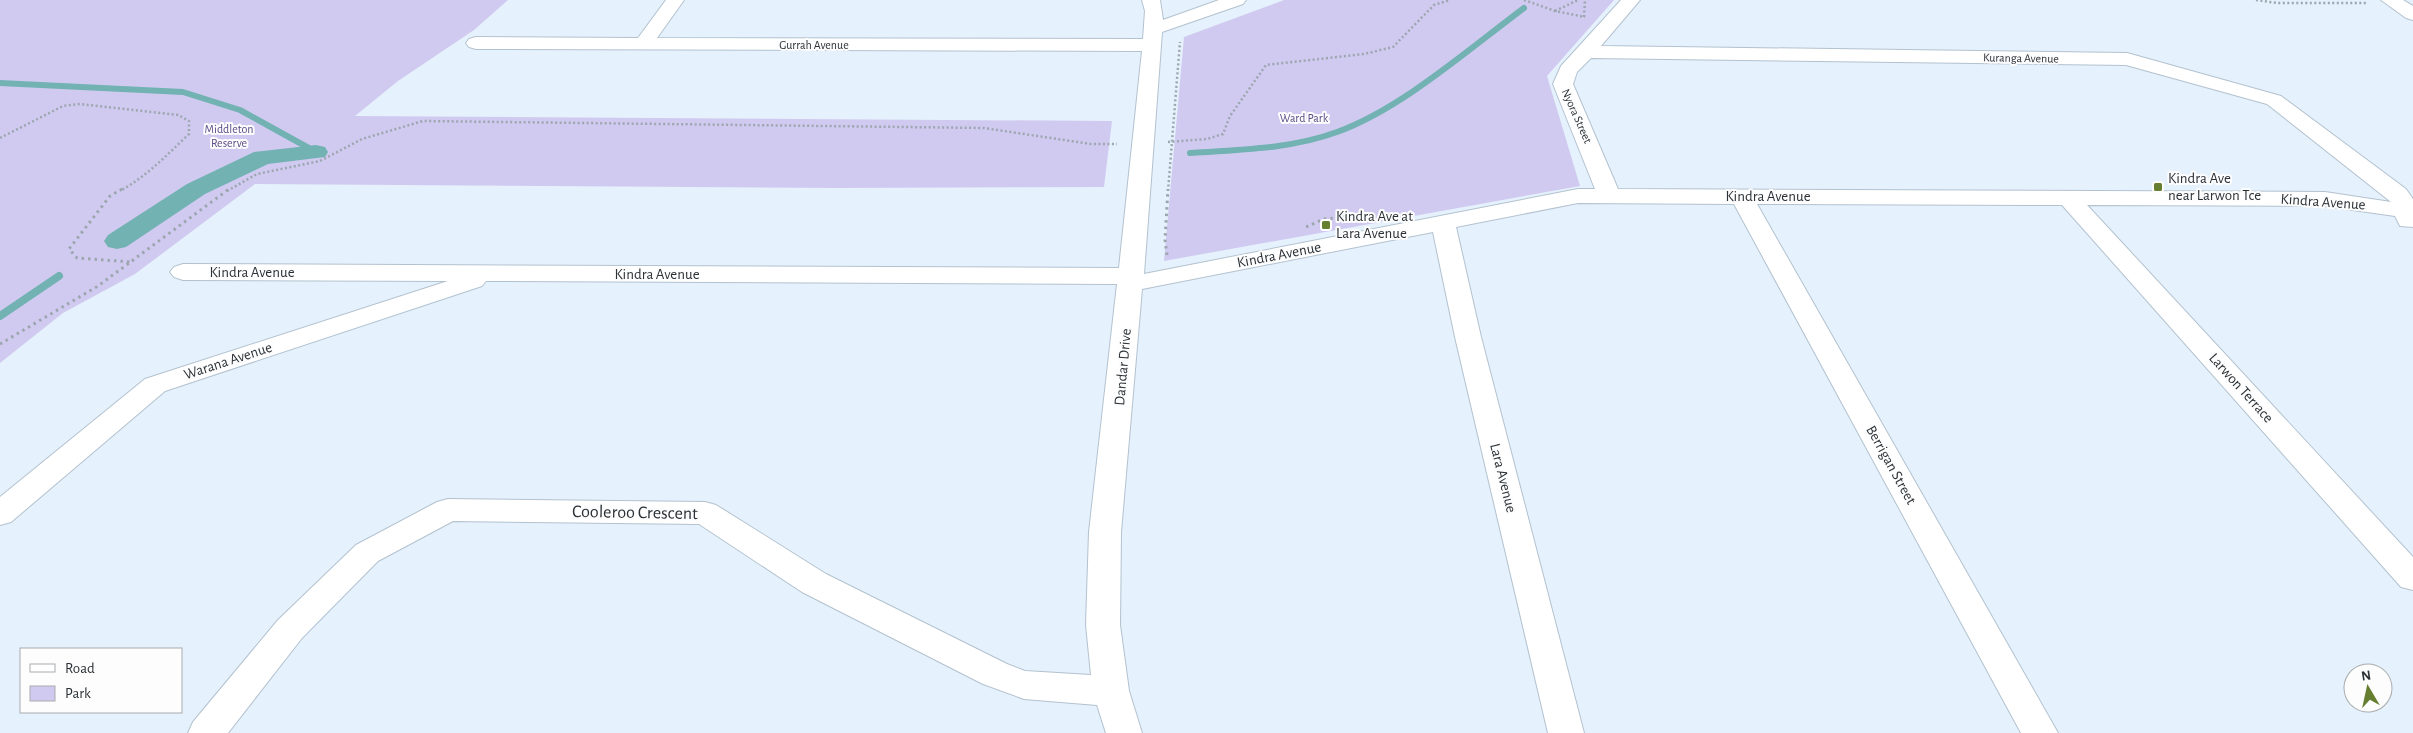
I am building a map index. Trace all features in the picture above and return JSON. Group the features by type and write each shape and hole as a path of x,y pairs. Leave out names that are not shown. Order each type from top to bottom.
{"street":[{"path":"642,44 675,0"},
{"name":"Dandar Drive","path":"1124,733 1111,691 1103,625 1105,532 1115,449 1153,37 1152,0"},
{"name":"Gurrah Avenue","path":"476,43 642,44 1153,37 1237,0"},
{"name":"Nyora Street","path":"1609,195 1563,84 1568,70 1631,0"},
{"path":"2382,2 2413,14"},
{"name":"Kuranga Avenue","path":"1586,52 2127,59 2274,100 2398,194 2404,201 2411,219"},
{"name":"Kindra Avenue","path":"183,272 1131,280 1569,198 1609,195 2324,199 2364,203 2411,219"},
{"name":"Berrigan Street","path":"1741,196 2040,733"},
{"name":"Larwon Terrace","path":"2068,198 2413,578"},
{"name":"Lara Avenue","path":"1443,223 1468,337 1566,733"},
{"name":"Warana Avenue","path":"0,514 155,385 494,274"},
{"name":"Cooleroo Crescent","path":"206,733 290,629 367,553 448,510 706,513 814,583 995,674 1024,685 1111,691"}],"path":[{"path":"0,344 98,286 133,262 236,184 257,174 320,161 362,139 423,121 984,128 1091,144 1143,144 1208,139 1223,134 1230,116 1266,65 1364,54 1393,47 1434,5 1450,0"},
{"path":"1524,0 1555,11 1611,23"},
{"path":"1555,11 1578,0"},
{"path":"1584,17 1585,0"},
{"path":"2256,0 2277,2 2382,2"},
{"path":"1167,256 1166,224 1178,50 1182,38"},
{"path":"0,138 63,106 80,104 178,115 189,121 189,134 156,166 136,182 110,196 69,249 77,258 133,262"}],"green space":[{"name":"Middleton Reserve","path":"0,0 508,0 474,30 398,81 355,116 1112,121 1104,187 836,188 255,184 135,274 63,313 0,363"},
{"name":"Ward Park","path":"1284,0 1614,0 1547,76 1580,186 1164,261 1184,37"}],"waterway":[{"path":"1190,153 1264,148 1301,142 1319,138 1361,122 1385,109 1434,77 1524,8"},
{"path":"0,83 183,92 240,110 316,152"},
{"path":"117,241 196,189 263,157 316,152"},
{"path":"0,316 59,276"}],"place":[{"name":"Kindra Ave near Larwon Tce","path":"2158,187"},
{"name":"Kindra Ave at Lara Avenue","path":"1326,225"}]}
